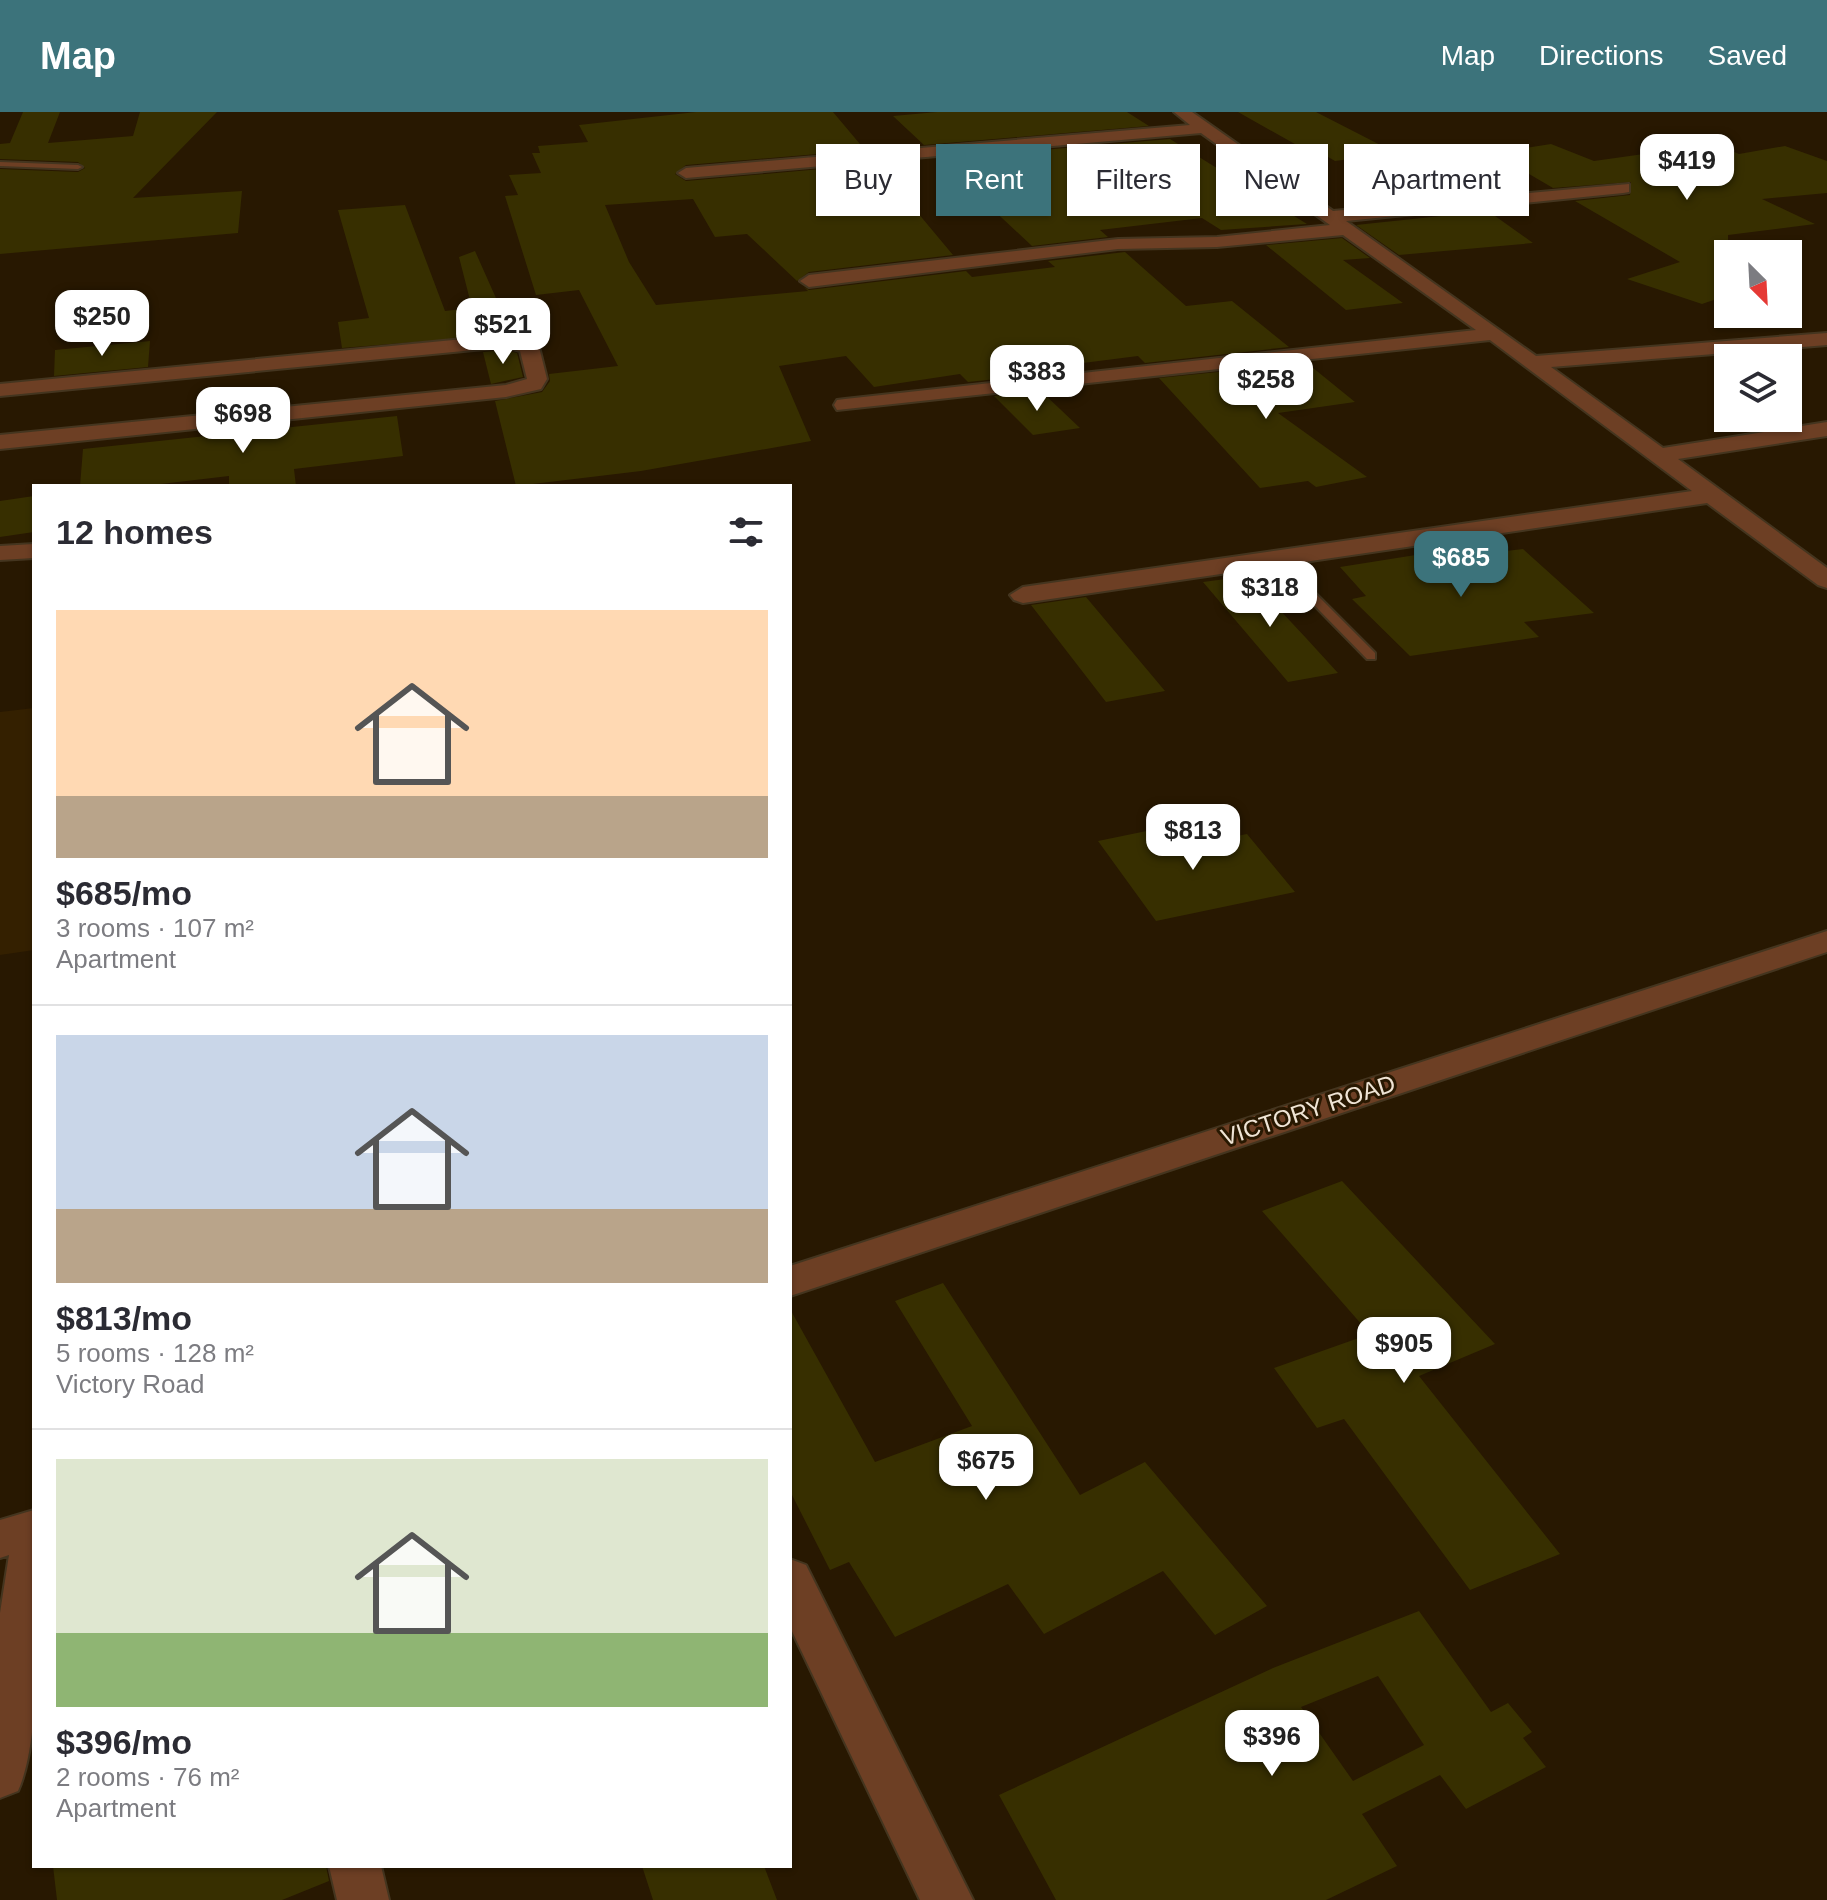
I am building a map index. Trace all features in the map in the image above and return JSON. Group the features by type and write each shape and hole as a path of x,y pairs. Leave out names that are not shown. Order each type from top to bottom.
{"street":[{"path":"1182,112 1494,334 1827,580"},
{"path":"686,173 1205,128"},
{"path":"809,281 1118,244 1209,243 1338,223 1623,188"},
{"path":"845,405 1494,334"},
{"path":"1532,362 1827,339"},
{"path":"0,390 505,341 529,347 537,379 534,385 506,391 0,442"},
{"path":"1658,456 1827,429"},
{"path":"1023,595 1712,495"},
{"path":"0,553 32,551"},
{"name":"VICTORY ROAD","path":"792,1280 1827,941"},
{"path":"0,1539 32,1530"},
{"path":"0,1775 32,1553"},
{"path":"792,1583 947,1900"},
{"path":"355,1868 363,1900"}],"lane":[{"path":"0,164 78,167"},
{"path":"1275,559 1371,656"}],"shaded area":[{"path":"32,708 32,950 0,955 0,712"}],"building":[{"path":"23,112 60,112 48,143 133,136 140,112 217,112 133,198 242,191 238,233 0,254 0,169 78,172 85,168 78,162 0,159 0,144 10,143"},
{"path":"696,112 833,112 860,144 816,144 816,154 686,165 675,174 686,181 816,169 816,216 920,215 953,255 809,272 797,281 747,234 715,237 693,199 605,205 629,262 656,305 808,291 804,287 809,290 966,271 972,277 1055,267 1048,261 1125,252 1186,306 1232,301 1289,347 1145,363 1138,356 1020,371 1026,376 968,382 960,374 874,387 846,356 779,366 811,441 641,471 516,484 495,401 542,392 550,381 549,374 618,366 579,290 536,295 505,196 518,195 509,175 541,173 532,153 540,153 538,146 588,142 579,125"},
{"path":"937,112 1127,112 1149,126 924,145 893,116"},
{"path":"1238,112 1316,112 1378,144 1344,144 1344,160 1335,161 1328,157 1328,144 1295,144"},
{"path":"1170,139 1178,144 1112,144"},
{"path":"1551,144 1594,161 1715,144 1739,154 1785,146 1827,161 1827,193 1762,199 1815,224 1728,235 1728,240 1714,240 1714,300 1702,304 1627,279 1680,262 1575,201 1630,195 1631,182 1553,188 1529,174 1529,147"},
{"path":"1067,148 1067,216 1200,216 1200,158 1216,168 1216,216 1294,216 1307,224 1221,230 1202,218 1100,230 1108,237 1032,246 1000,216 1051,216 1051,149"},
{"path":"405,205 445,311 472,308 459,257 475,251 512,334 342,348 338,322 369,318 338,210"},
{"path":"1441,216 1495,216 1533,243 1399,255 1356,225"},
{"path":"1342,238 1370,258 1343,260 1403,303 1346,310 1266,245"},
{"path":"150,341 148,367 54,376 55,350"},
{"path":"505,350 517,353 523,377 491,384 483,352"},
{"path":"1307,363 1355,402 1278,413 1367,477 1316,487 1308,481 1260,488 1159,378"},
{"path":"1041,391 1080,428 1033,435 994,396"},
{"path":"397,416 403,456 294,469 296,484 229,484 229,476 161,484 80,484 83,449"},
{"path":"32,496 32,532 0,537 0,501"},
{"path":"1523,549 1594,613 1524,622 1539,637 1410,656 1352,599 1366,596 1340,567 1422,554 1430,560"},
{"path":"1248,576 1338,673 1288,682 1203,582"},
{"path":"1086,597 1165,691 1106,702 1031,605"},
{"path":"1166,827 1182,847 1247,834 1295,892 1156,921 1098,841"},
{"path":"1342,1181 1495,1344 1419,1376 1560,1554 1470,1590 1344,1419 1317,1428 1274,1368 1370,1334 1262,1211"},
{"path":"943,1283 1080,1495 1145,1462 1267,1606 1215,1635 1163,1571 1044,1634 1008,1584 895,1637 849,1562 830,1570 792,1495 792,1313 875,1462 972,1426 895,1301"},
{"path":"1419,1611 1491,1712 1508,1703 1532,1732 1523,1738 1546,1767 1466,1809 1440,1775 1362,1814 1397,1866 1326,1900 1056,1900 999,1795 1273,1668","holes":["1378,1676 1424,1745 1353,1781 1301,1707"]},
{"path":"53,1868 326,1868 329,1881 282,1900 57,1900"},
{"path":"643,1868 765,1868 777,1900 653,1900"}]}
